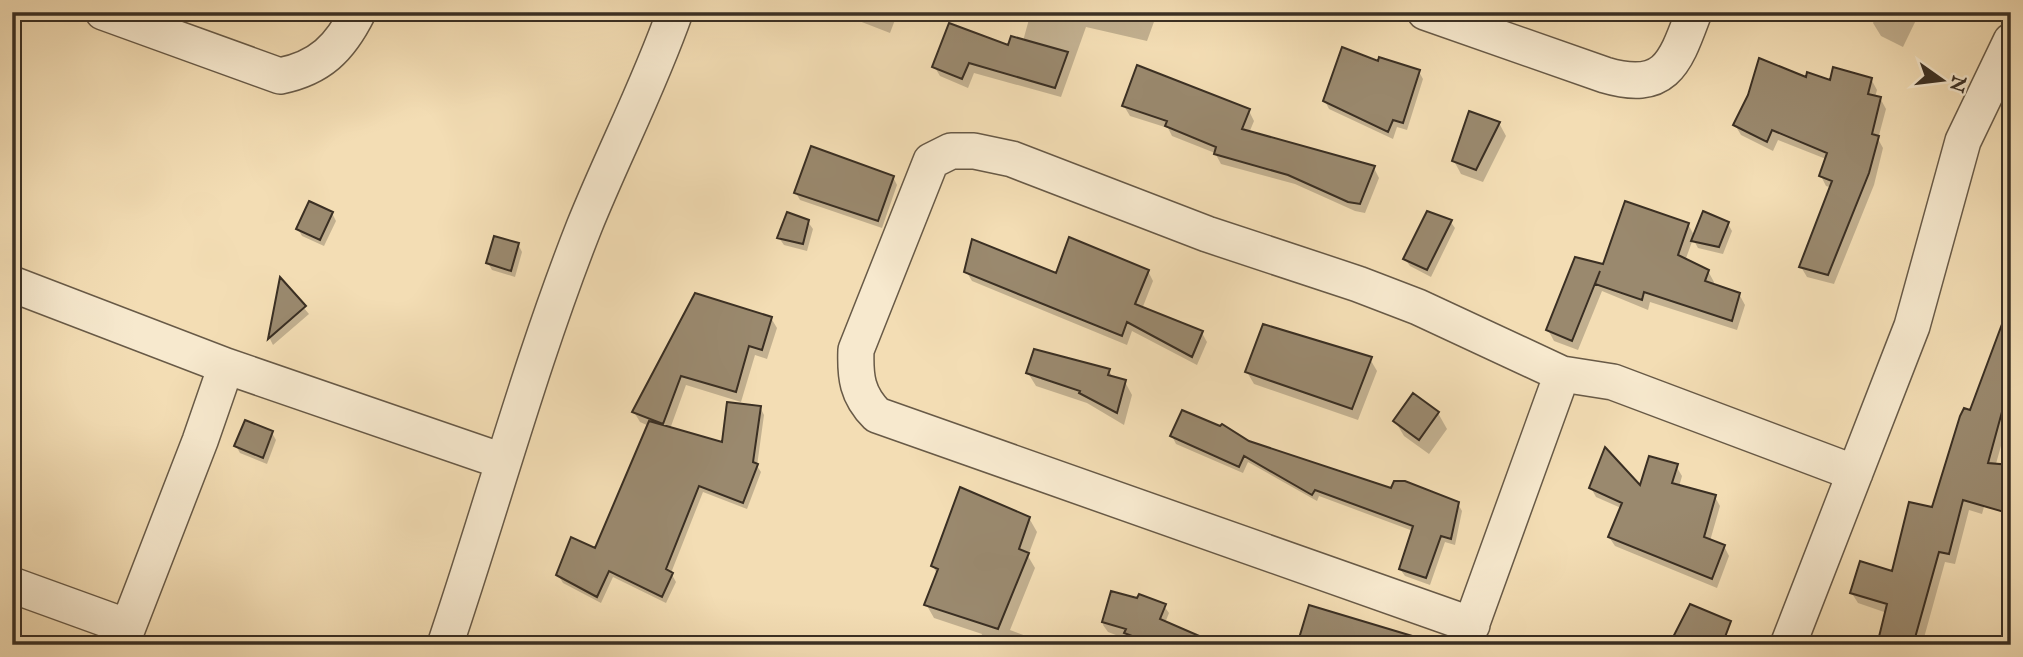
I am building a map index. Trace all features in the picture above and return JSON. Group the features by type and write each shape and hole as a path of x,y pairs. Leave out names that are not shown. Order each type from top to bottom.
{"street":[{"path":"103,12 280,76 304,71 325,59 346,36 358,12"},
{"path":"445,645 486,523 502,461 584,228 675,12"},
{"path":"1425,12 1627,81 1659,76 1671,66 1694,12"},
{"path":"1788,645 1912,326 1963,141 2011,41"},
{"path":"1562,374 1468,635 877,415 862,401 855,376 856,350 931,161 951,151 974,151 1012,159 1208,234 1358,284 1431,313 1562,374 1613,382 1855,473"},
{"path":"12,284 226,366 502,461"},
{"path":"12,585 124,636 200,441 226,366"}],"building":[{"path":"949,23 1008,45 1011,36 1068,52 1055,88 969,63 962,79 932,67"},
{"path":"1342,47 1378,61 1379,57 1420,70 1403,123 1393,120 1388,132 1323,101"},
{"path":"1759,58 1806,77 1807,72 1830,80 1833,67 1872,78 1868,94 1881,97 1872,134 1879,136 1869,173 1828,275 1799,267 1832,181 1819,176 1827,153 1772,130 1767,142 1733,125 1748,95"},
{"path":"1137,65 1250,109 1242,129 1375,166 1360,204 1348,202 1288,175 1214,154 1216,147 1165,126 1167,121 1122,106"},
{"path":"1469,111 1500,122 1476,170 1452,161"},
{"path":"811,146 894,176 878,221 794,193"},
{"path":"309,201 333,212 320,240 296,229"},
{"path":"1625,201 1689,223 1678,255 1709,270 1705,281 1740,293 1732,321 1644,292 1642,300 1595,284 1600,271 1572,341 1546,330 1575,257 1603,264"},
{"path":"1427,211 1452,220 1427,270 1403,259"},
{"path":"1703,211 1729,222 1719,247 1691,241"},
{"path":"787,212 809,220 803,244 777,238"},
{"path":"494,236 519,243 511,271 486,263"},
{"path":"1069,237 1149,270 1135,304 1203,331 1192,357 1127,322 1122,336 964,272 972,239 1056,273"},
{"path":"280,277 306,306 268,339"},
{"path":"695,293 772,317 762,350 749,346 736,392 681,376 663,424 632,412"},
{"path":"2008,308 2011,379 1988,463 2011,465 2011,514 1963,500 1949,554 1939,552 1913,645 1877,645 1887,604 1850,593 1860,561 1892,571 1909,502 1932,507 1960,416 1964,408 1970,410"},
{"path":"1263,324 1372,357 1352,409 1245,372"},
{"path":"1034,349 1110,369 1108,375 1126,380 1117,413 1079,393 1080,391 1026,373"},
{"path":"1413,393 1439,412 1419,440 1393,421"},
{"path":"727,402 761,406 753,462 758,464 743,503 699,486 666,569 673,573 662,597 609,571 597,597 556,575 571,537 595,548 649,421 722,442"},
{"path":"1182,410 1220,426 1222,424 1249,441 1391,488 1394,481 1405,481 1459,502 1451,539 1441,536 1426,578 1399,569 1413,526 1315,490 1312,495 1244,456 1239,467 1170,436"},
{"path":"245,420 273,431 263,458 234,446"},
{"path":"1605,447 1640,485 1649,456 1678,464 1672,483 1716,495 1704,537 1725,545 1712,579 1608,537 1622,503 1589,488"},
{"path":"960,487 1030,517 1019,549 1029,553 998,629 924,605 938,569 931,566"},
{"path":"1111,591 1137,598 1139,594 1166,604 1160,619 1220,645 1156,645 1124,633 1126,629 1102,622"},
{"path":"1690,604 1731,621 1722,645 1669,645"},
{"path":"1309,605 1419,638 1418,645 1297,645"}]}
